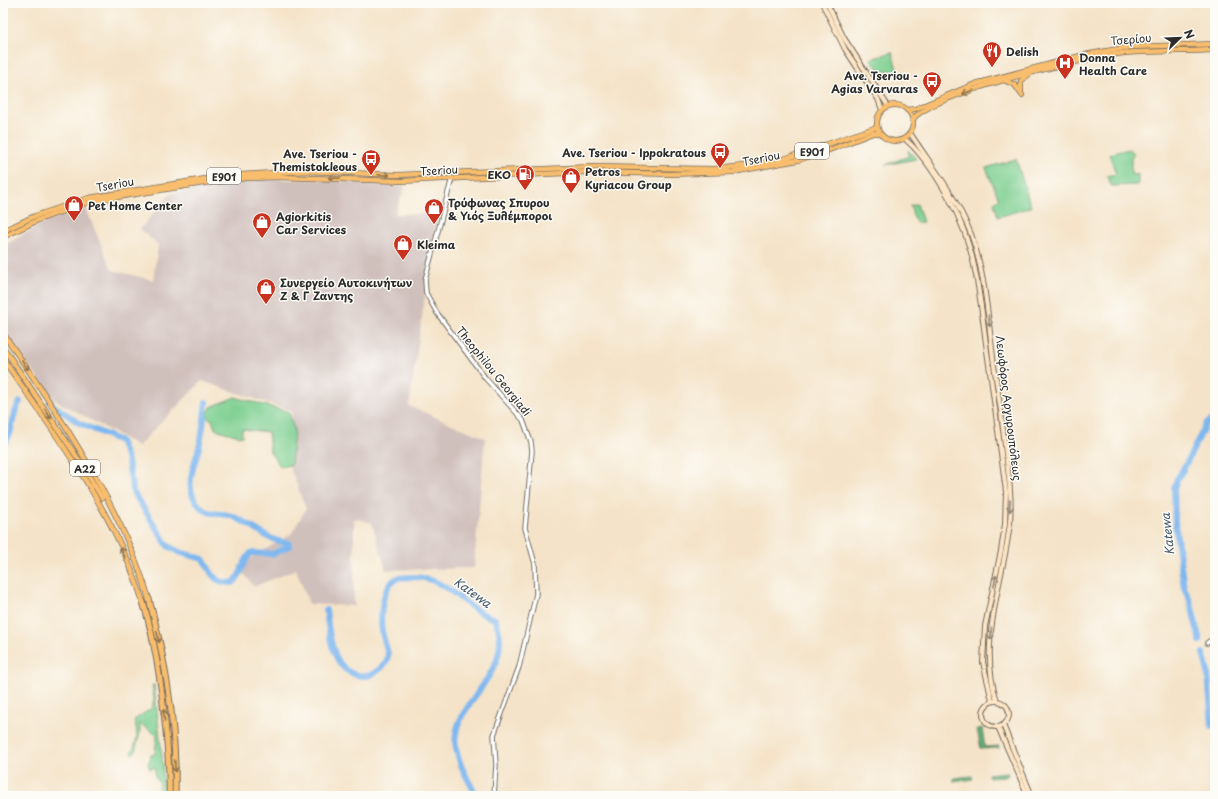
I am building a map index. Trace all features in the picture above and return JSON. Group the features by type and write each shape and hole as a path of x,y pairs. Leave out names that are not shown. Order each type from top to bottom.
{"highway":[{"name":"A22","path":"146,601 162,693 169,769 169,796"},
{"name":"A22","path":"146,601 160,646 167,685 175,768 175,796"}],"main road":[{"path":"822,3 845,49 878,99 882,110"},
{"path":"827,3 844,38 888,106"},
{"name":"Τσερίου","path":"907,110 915,109 975,84 1102,51 1130,47 1215,44"},
{"name":"Τσερίου","path":"998,82 1033,72 1118,54 1215,50"},
{"path":"913,119 920,112 939,102 998,82 1012,83 1022,95 1021,81 1033,72"},
{"path":"898,105 907,110 913,119 913,124 910,133 904,139 892,142 883,138 879,134 876,120 882,110 888,106 898,105"},
{"name":"Tseriou","path":"4,236 38,220 92,201 204,183 280,177 401,181 591,167 704,169 744,166 784,159 877,127"},
{"name":"Tseriou","path":"453,176 588,172 686,174 733,172 798,160 824,152 873,133 879,134"},
{"name":"Λεωφόρος Αργυρουπόλεως","path":"910,133 944,181 955,200 970,234 983,276 1011,501 1006,550 992,620 989,666 994,701"},
{"name":"Λεωφόρος Αργυρουπόλεως","path":"904,139 928,165 946,192 959,218 971,248 980,287 1006,492 1001,551 985,626 983,662 994,701"},
{"path":"3,333 72,438 102,490 133,554 146,601"},
{"name":"A22","path":"3,347 94,482 130,554 146,601"},
{"name":"A22","path":"3,359 75,463 95,497 146,601"},
{"path":"994,701 1004,703 1009,710 1008,719 1001,726 987,723 983,715 986,706 994,701"},
{"path":"1001,726 1028,796"},
{"path":"1001,726 1032,796"}],"street":[{"name":"Theophilou Georgiadi","path":"453,176 425,280 426,293 437,313 478,368 523,420 532,442 525,528 535,564 536,594 519,667 495,732 494,796"},
{"path":"1207,643 1215,637"}],"shaded area":[{"path":"262,179 324,180 405,186 395,214 437,214 409,406 485,438 474,568 386,570 372,523 354,518 354,606 309,604 296,569 254,587 238,566 291,534 306,509 290,467 292,411 202,381 138,446 53,399 8,336 3,322 3,246 41,224 85,207 112,270 153,280 158,245 140,229 171,193"}],"green space":[{"path":"892,52 897,69 882,71 871,59"},
{"path":"1129,149 1134,153 1131,159 1131,175 1138,174 1138,185 1111,186 1107,176 1116,174 1109,154"},
{"path":"908,150 916,159 885,165 909,156"},
{"path":"1016,159 1031,207 998,217 994,203 999,199 986,168"},
{"path":"917,204 923,222 916,223 910,206"},
{"path":"235,397 289,412 294,430 291,465 280,466 270,452 268,432 242,429 242,437 215,429 212,420 206,417 211,407"},
{"path":"154,684 163,765 163,796 160,796 158,788 160,784 155,776 155,767 150,769 148,765 151,755 155,754 157,735 140,724 140,733 135,752 132,754 131,752 137,737 134,720 152,708 154,700 152,686"},
{"path":"982,728 985,747 999,746 999,748 981,749 977,729"},
{"path":"1007,772 1008,775 1005,777 989,778 988,774"},
{"path":"972,776 973,779 954,782 954,778"}],"waterway":[{"path":"3,445 7,441 15,413 20,402"},
{"path":"206,402 202,437 191,480 193,496 197,503 208,512 227,515 241,520 274,540 289,543"},
{"path":"50,403 79,423 120,441 128,461 133,492 168,546 179,552 203,559 211,573 217,579 226,583 233,583 239,576 248,556 251,553 273,554 289,546"},
{"name":"Katewa","path":"1206,424 1215,418"},
{"name":"Katewa","path":"1200,641 1190,600 1184,588 1175,523 1174,488 1177,479 1204,428"},
{"name":"Katewa","path":"326,610 330,639 337,658 348,671 364,676 370,675 382,668 387,660 388,654 382,631 382,609 388,587 398,578 423,578 435,581 484,615 495,619 500,639 498,656 491,672 462,716 456,732 456,748 459,761 477,796"},
{"name":"Katewa","path":"1203,653 1208,672 1212,726"}],"place":[{"name":"Delish","path":"992,68"},
{"name":"Donna Health Care","path":"1065,80"},
{"name":"Ave. Tseriou - Agias Varvaras","path":"932,98"},
{"name":"Ave. Tseriou - Ippokratous","path":"720,169"},
{"name":"Ave. Tseriou - Themistokleous","path":"371,176"},
{"name":"EKO","path":"525,191"},
{"name":"Petros Kyriacou Group","path":"571,194"},
{"name":"Pet Home Center","path":"74,222"},
{"name":"Τρύφωνας Σπυρου & Υιός Ξυλέμποροι","path":"434,225"},
{"name":"Agiorkitis Car Services","path":"262,239"},
{"name":"Kleima","path":"403,261"},
{"name":"Συνεργείο Αυτοκινήτων Ζ & Γ Ζαντης","path":"266,305"}]}
